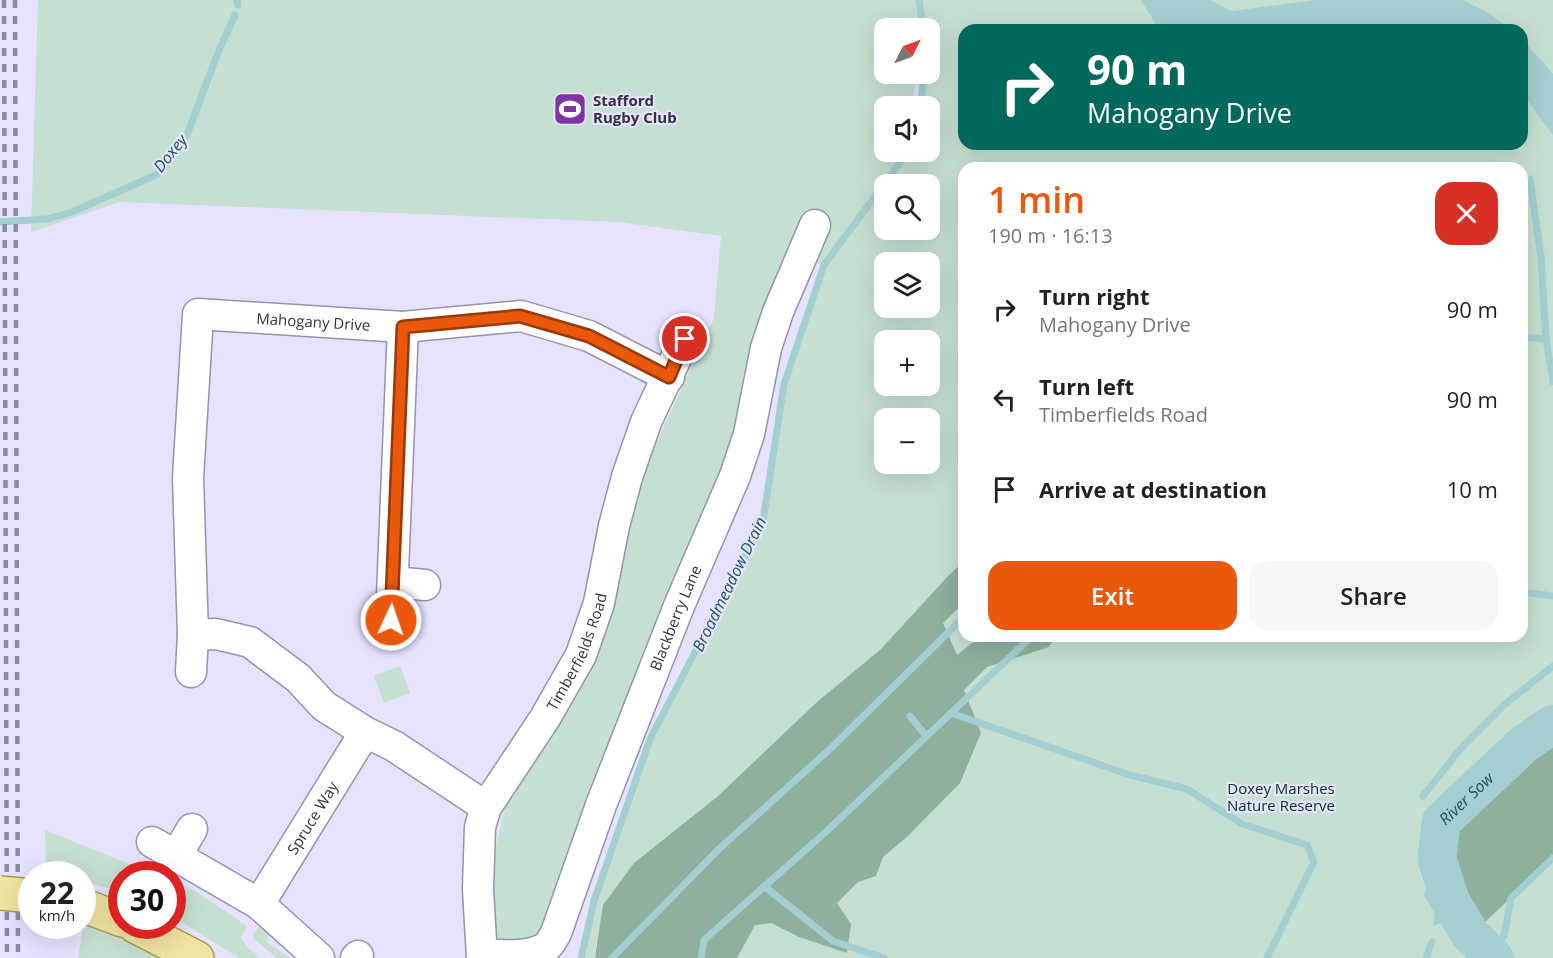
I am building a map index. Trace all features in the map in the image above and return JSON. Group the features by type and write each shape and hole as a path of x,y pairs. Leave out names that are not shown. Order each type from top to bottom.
{"main road":[{"path":"0,893 18,895"},
{"path":"160,939 197,958"}],"street":[{"name":"Blackberry Lane","path":"483,956 515,957 534,954 547,947 556,933 601,805 679,606 735,476 749,434 766,348 778,312 815,225"},
{"name":"Mahogany Drive","path":"191,672 193,635 188,478 187,313 403,327 520,316 589,336 669,377"},
{"path":"391,620 403,327"},
{"name":"Timberfields Road","path":"483,956 478,889 480,827 486,807 550,710 581,655 599,603 614,525 627,477 646,422 685,339"},
{"path":"393,582 424,585"},
{"path":"193,635 216,634 250,642 298,678 324,706 365,732 394,746 486,807"},
{"name":"Spruce Way","path":"259,904 365,732"},
{"path":"192,829 164,849 259,904 320,958"}],"green space":[{"name":"Doxey Marshes Nature Reserve","path":"38,0 1553,0 1553,958 1516,958 1506,949 1496,958 701,958 943,623 958,609 958,642 1528,642 1528,162 958,162 958,567 881,649 817,702 717,797 596,946 595,958 581,958 594,901 650,739 763,521 784,384 824,265 790,258 762,322 729,451 693,536 552,913 535,944 505,947 495,932 493,900 496,845 507,799 637,485 714,318 721,236 619,222 120,202 31,232","holes":["874,18 940,18 940,84 922,84 921,96 940,96 940,162 874,162 874,96 913,96 915,84 874,84"]},
{"path":"400,666 410,693 384,703 374,676"},
{"path":"45,830 122,861 108,861 108,888 96,885 96,861 46,861"},
{"path":"186,887 247,926 241,938 260,958 239,958 186,925"},
{"path":"96,925 108,928 108,939 134,939 177,958 78,958 81,939 96,939"},
{"path":"260,927 269,935 267,940 269,944 291,958 277,958 254,939 253,935"}],"shaded area":[{"path":"1141,0 1210,0 1232,11 1316,0 1463,0 1489,13 1503,24 1428,24 1156,24"},
{"path":"1528,46 1553,74 1553,135 1528,102"},
{"path":"958,567 958,609 943,623 957,655 973,642 1052,642 1049,647 987,667 964,690 981,733 960,783 907,837 883,857 876,876 858,882 837,903 851,924 847,953 799,937 771,923 755,925 737,958 595,958 603,905 634,863 717,797 817,702 881,649"},
{"path":"1553,724 1553,858 1483,924 1468,907 1460,879 1437,859 1441,822 1524,744"},
{"path":"1437,859 1460,879 1468,907 1496,940 1503,933 1507,937 1501,944 1516,958 1474,958 1443,922 1434,926 1434,912 1424,895"}],"waterway":[{"name":"Doxey","path":"237,0 238,5"},
{"name":"Broadmeadow Drain","path":"919,0 922,18"},
{"name":"Doxey","path":"0,222 47,219 72,212 158,174 170,161 187,135 219,50 235,15"},
{"name":"Broadmeadow Drain","path":"921,96 922,84"},
{"name":"Broadmeadow Drain","path":"581,958 594,901 650,739 763,521 784,384 824,265 901,162"},
{"path":"1530,179 1541,257 1546,339 1553,382"},
{"path":"1528,338 1546,339"},
{"path":"1528,593 1553,596"},
{"path":"612,958 720,848 829,750 958,623"},
{"path":"701,958 704,940 828,830 1026,642"},
{"path":"1423,796 1461,748 1504,705 1553,666"},
{"path":"951,713 1130,775 1187,789 1242,824 1307,845 1314,862 1267,958"},
{"path":"910,716 926,736"},
{"name":"River Sow","path":"1494,958 1470,934 1450,900 1437,859 1441,822 1524,744 1553,724"},
{"path":"1500,940 1504,936 1511,898 1553,858"},
{"path":"764,886 833,941 884,958"},
{"path":"1426,958 1432,942"}],"railway":[{"path":"4,0 7,958"},
{"path":"15,0 18,958"}],"place":[{"name":"Stafford Rugby Club","path":"570,109"}],"route":[{"path":"391,620 403,327 520,316 589,336 669,377 685,339"}]}
